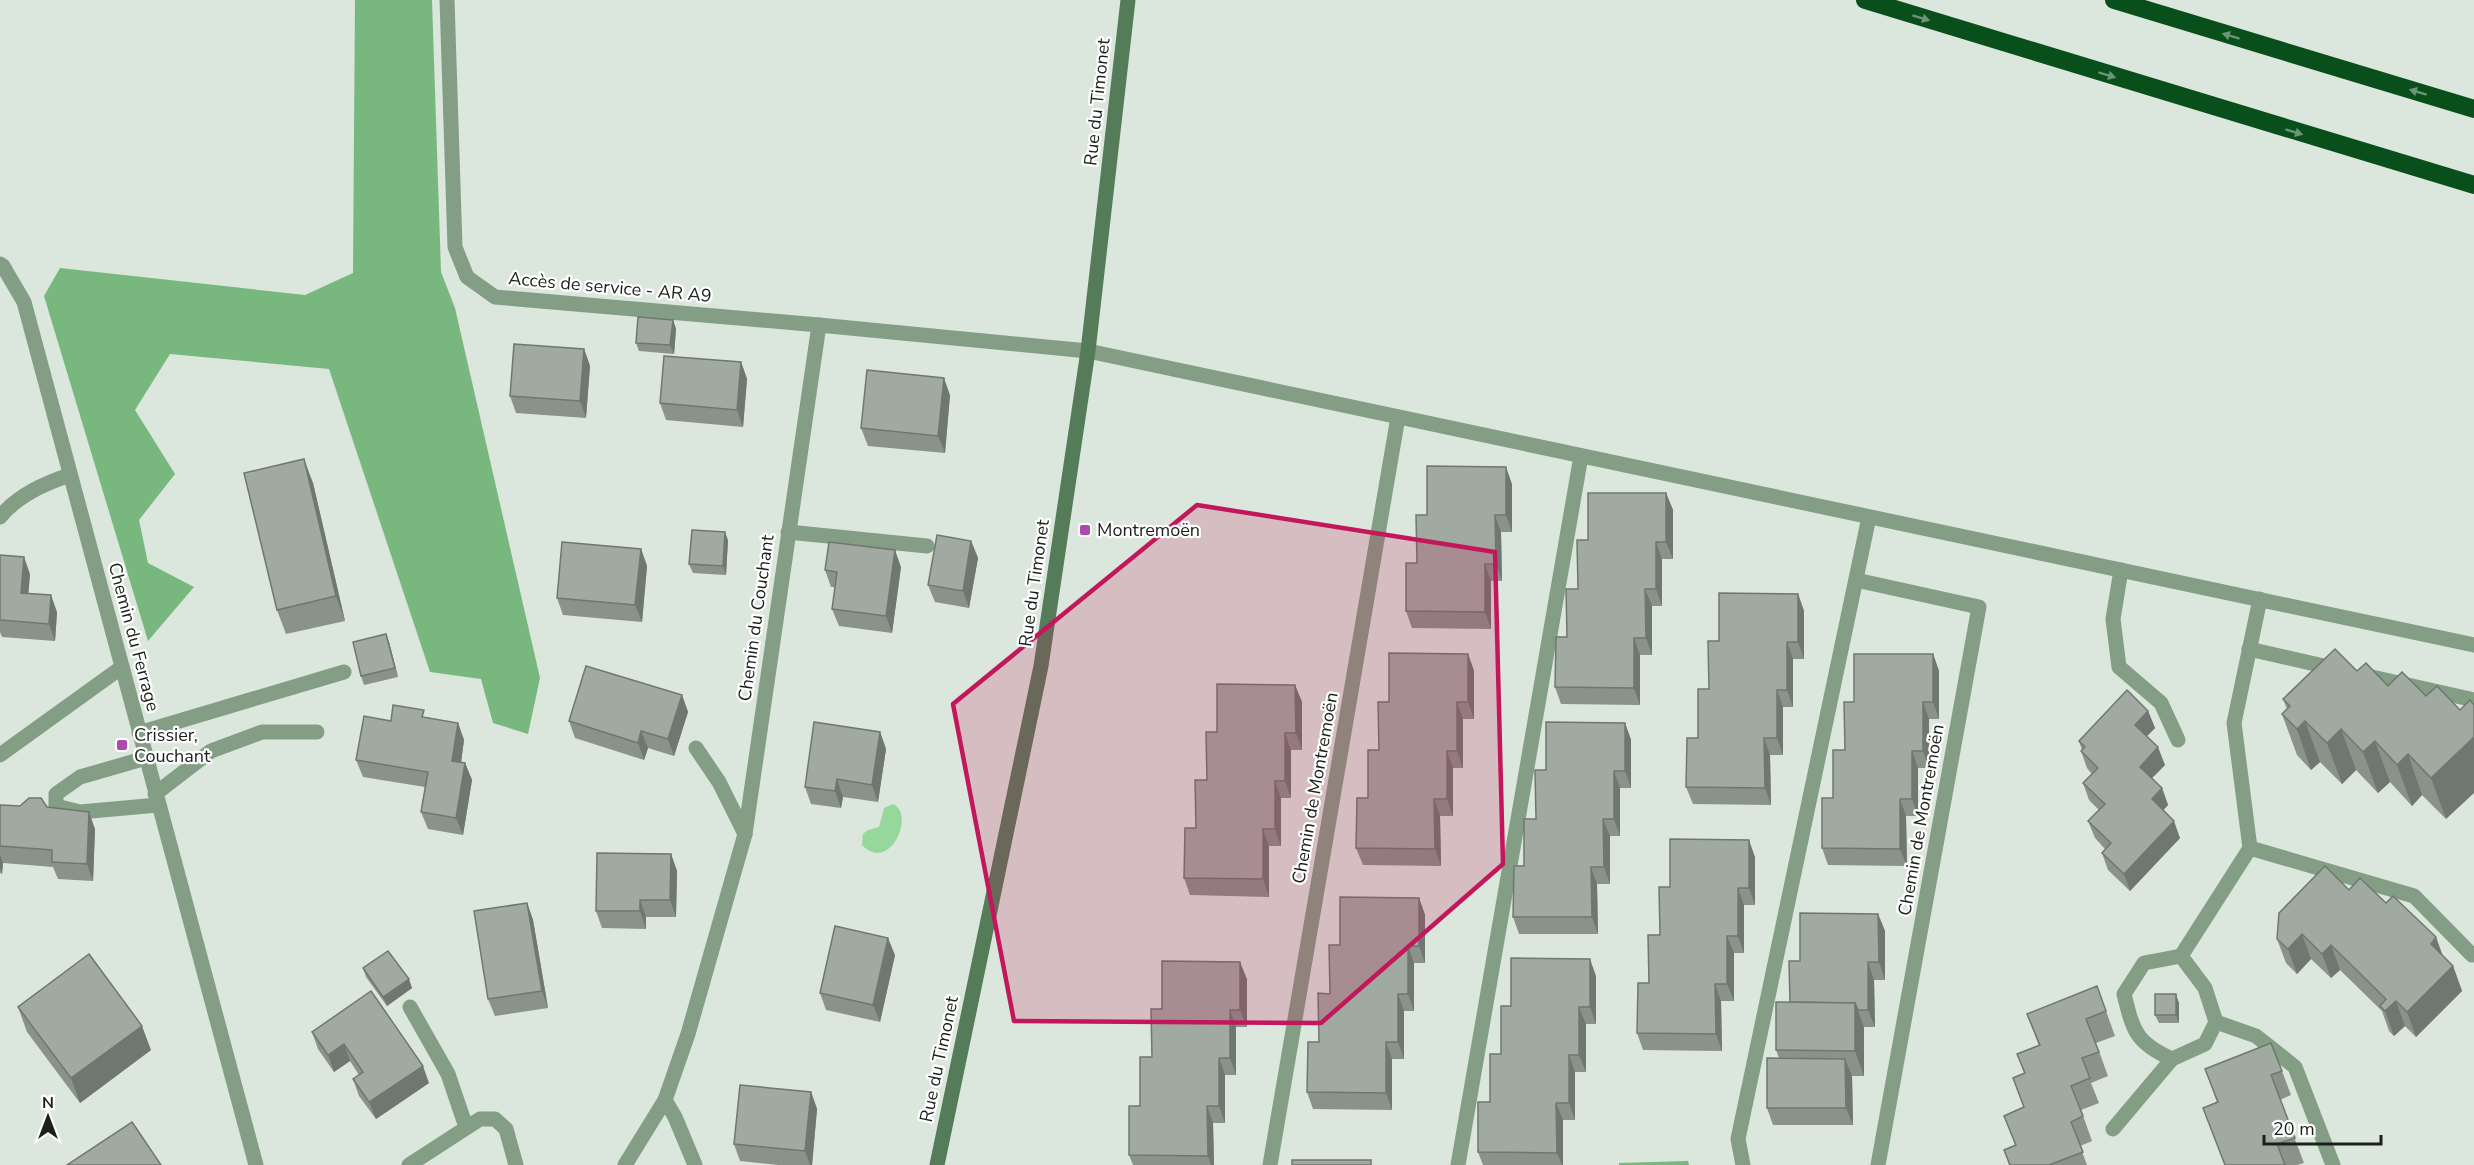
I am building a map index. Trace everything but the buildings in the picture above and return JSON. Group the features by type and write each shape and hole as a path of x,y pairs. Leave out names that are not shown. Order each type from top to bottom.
{"highway":[{"path":"1865,0 2122,80 2474,185"},
{"path":"2114,0 2474,109"}],"main road":[{"name":"Rue du Timonet","path":"937,1165 1041,666 1088,351 1128,0"}],"street":[{"name":"Accès de service - AR A9","path":"447,0 454,247 467,277 495,297 819,325"},
{"name":"Chemin du Ferrage","path":"0,264 24,302 156,800 256,1165"},
{"path":"819,325 1088,351 2474,645"},
{"name":"Chemin du Couchant","path":"625,1165 665,1100 688,1034 745,834 819,325"},
{"name":"Chemin de Montremoën","path":"1270,1165 1398,417"},
{"path":"1458,1165 1581,456"},
{"path":"0,517 8,508 47,483 70,475"},
{"path":"1743,1165 1738,1139 1869,517"},
{"path":"788,532 927,546"},
{"path":"2121,570 2113,619 2119,667 2161,703 2178,740"},
{"name":"Chemin de Montremoën","path":"1856,580 1979,607 1878,1165"},
{"path":"2172,1059 2151,1050 2132,1028 2124,994 2144,963 2181,956 2250,848 2234,723 2260,599"},
{"path":"2249,649 2474,700"},
{"path":"0,755 122,667"},
{"path":"140,733 344,672"},
{"path":"146,758 80,777 56,794 56,806 80,812 156,800 211,751 262,732 317,732"},
{"path":"696,748 719,782 745,834"},
{"path":"2250,848 2414,896 2472,955"},
{"path":"2113,1129 2172,1059 2205,1044 2216,1022 2205,988 2181,956"},
{"path":"410,1007 448,1074 466,1127"},
{"path":"2216,1022 2256,1036 2295,1067 2333,1165"},
{"path":"665,1100 675,1117 695,1165"},
{"path":"409,1165 480,1119 495,1119 506,1129 516,1165"}],"highlighted area":[{"path":"1197,505 1495,552 1503,864 1321,1023 1014,1021 953,704"}],"shaded area":[{"path":"355,0 432,0 441,272 455,308 540,678 528,734 493,723 481,679 430,672 329,369 170,354 135,410 175,474 139,520 148,563 194,587 148,641 44,296 60,268 305,295 353,273"},
{"path":"893,804 899,810 902,819 897,839 882,852 872,852 862,845 863,834 879,827 884,808"},
{"path":"1688,1161 1689,1165 1619,1165 1619,1163"}],"place":[{"name":"Montremoën","path":"1085,530"},
{"name":"Crissier, Couchant","path":"122,745"}]}
